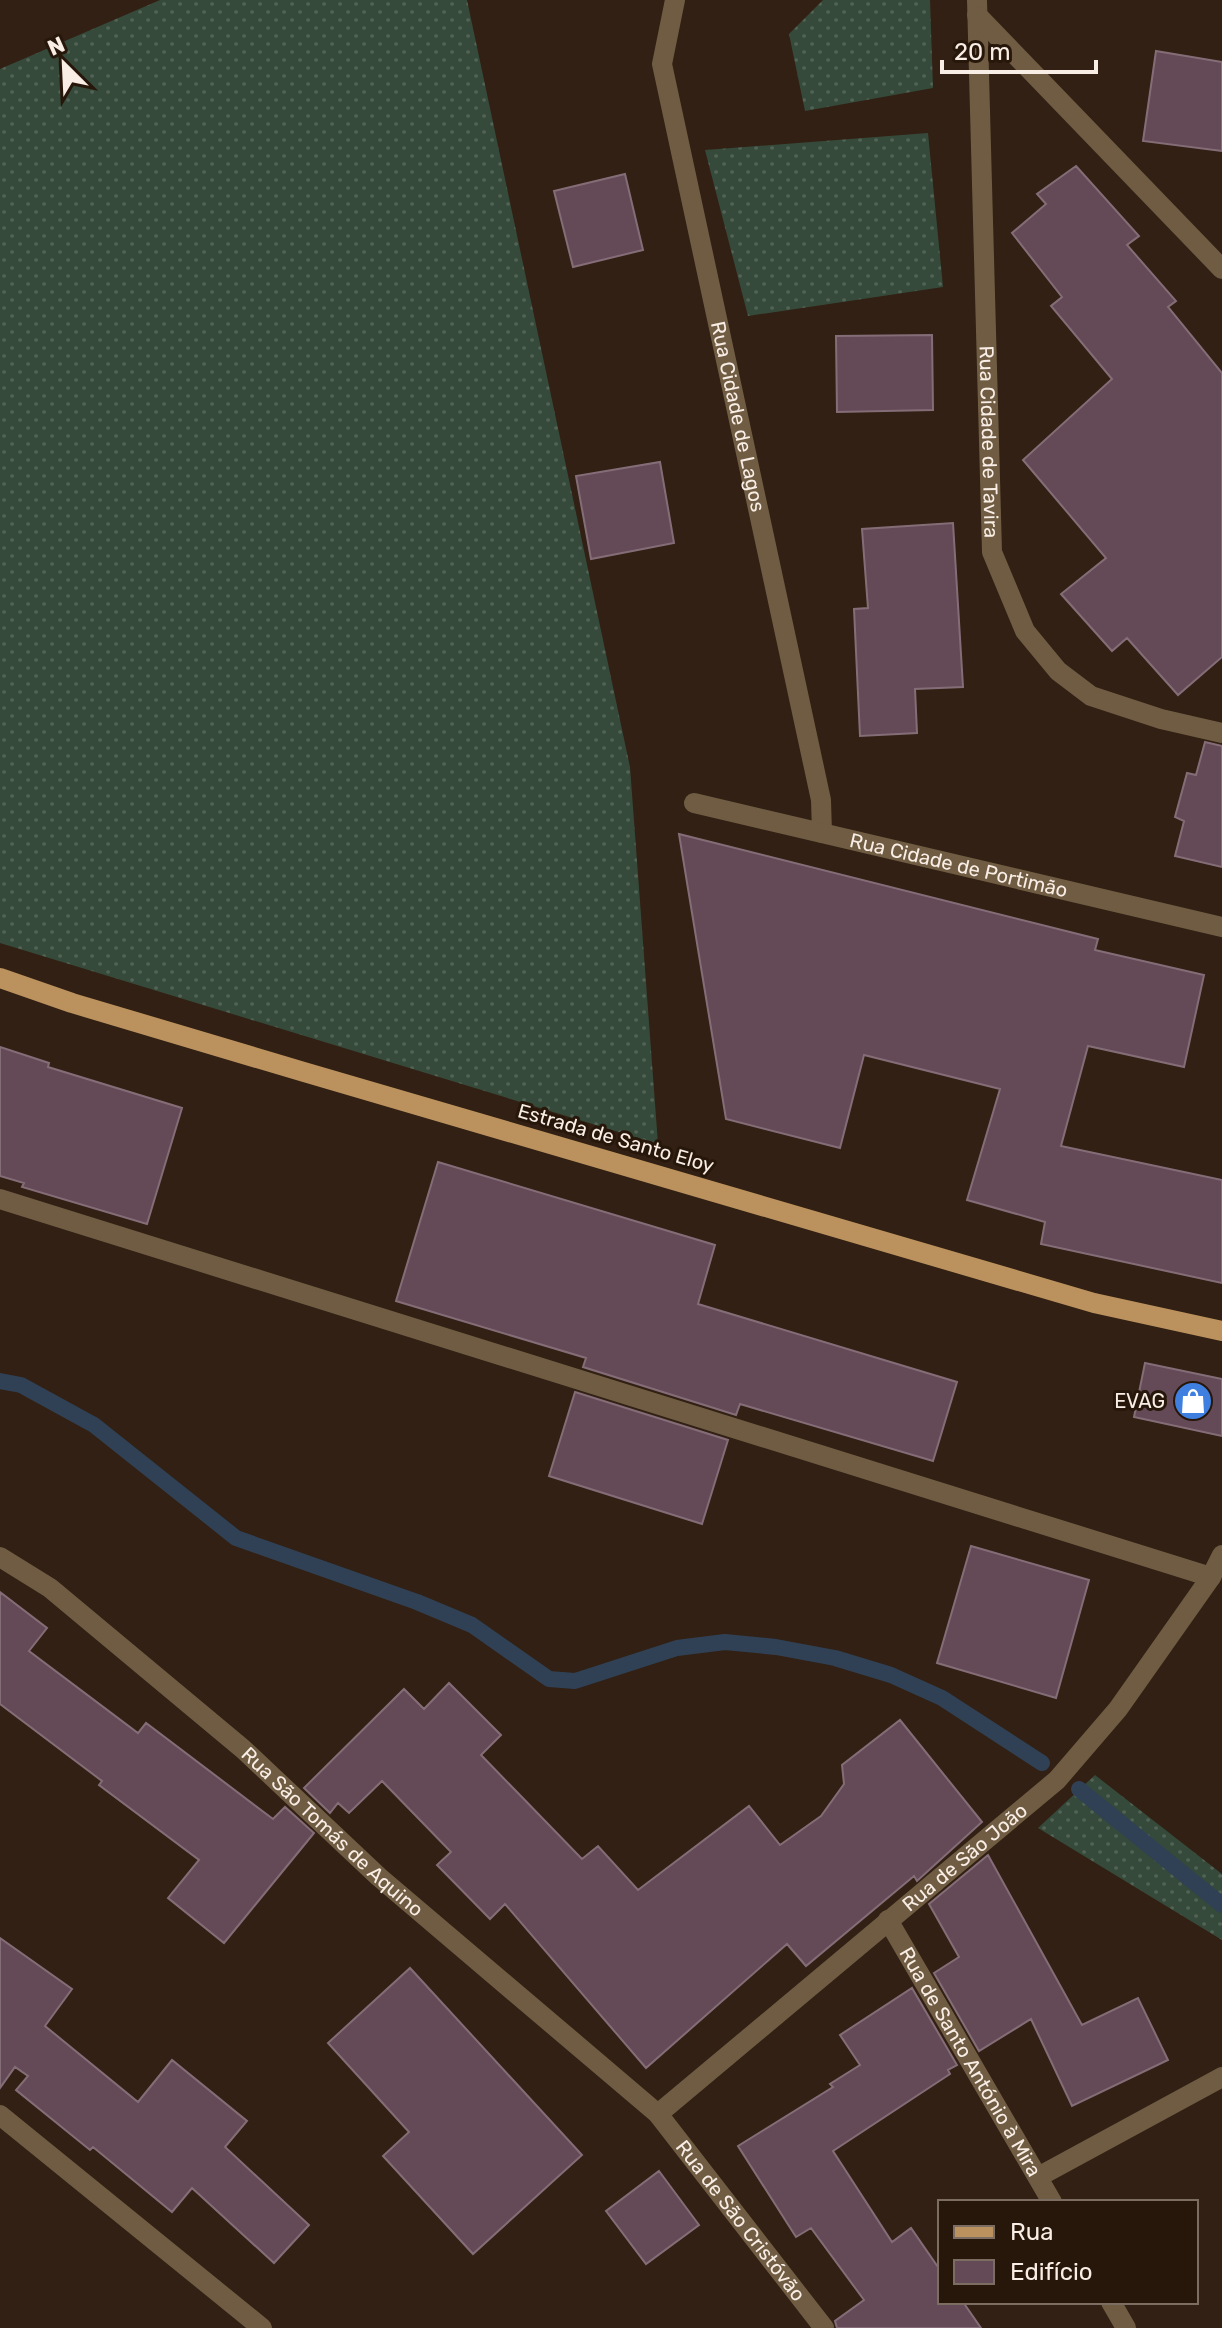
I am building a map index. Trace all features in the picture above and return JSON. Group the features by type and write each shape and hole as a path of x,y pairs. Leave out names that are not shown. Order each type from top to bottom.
{"main road":[{"name":"Estrada de Santo Eloy","path":"0,978 275,1064 1094,1303 1222,1331"}],"street":[{"name":"Rua Cidade de Lagos","path":"675,0 662,64 821,800 822,833"},
{"path":"977,8 1222,269"},
{"name":"Rua Cidade de Tavira","path":"977,8 992,552 1025,631 1069,679 1091,696 1161,719 1222,733"},
{"name":"Rua Cidade de Portimão","path":"694,803 1222,927"},
{"path":"0,1199 1211,1577"},
{"name":"Rua de São João","path":"658,2114 1057,1780 1118,1709 1211,1577 1222,1555"},
{"name":"Rua São Tomás de Aquino","path":"0,1557 50,1588 243,1749 379,1877 658,2114"},
{"name":"Rua de Santo António à Mira","path":"888,1920 1051,2200"},
{"path":"1038,2177 1222,2077"},
{"name":"Rua de São Cristóvão","path":"658,2114 815,2312 824,2328"},
{"path":"0,2115 262,2328"},
{"path":"1112,2304 1126,2328"}],"green space":[{"path":"160,0 467,0 630,767 658,1144 0,943 0,69"},
{"path":"823,0 930,0 933,88 805,111 789,34"},
{"path":"928,133 943,287 748,316 705,150"},
{"path":"1095,1775 1222,1874 1222,1940 1038,1828"}],"building":[{"path":"1156,51 1222,62 1222,151 1143,141"},
{"path":"1076,166 1139,236 1127,245 1176,301 1168,307 1222,373 1222,657 1178,695 1127,638 1112,651 1061,594 1106,558 1023,460 1112,379 1051,306 1062,297 1012,233 1046,204 1037,194"},
{"path":"625,174 643,250 573,267 554,191"},
{"path":"932,335 933,410 837,412 836,336"},
{"path":"660,462 674,543 591,559 576,476"},
{"path":"953,523 963,687 915,689 917,733 860,736 854,609 868,608 862,529"},
{"path":"1205,742 1222,746 1222,867 1175,856 1184,821 1175,817 1187,773 1196,775"},
{"path":"679,834 1098,939 1095,950 1204,975 1184,1067 1088,1046 1061,1146 1222,1180 1222,1283 1041,1244 1045,1222 967,1200 1000,1089 864,1055 840,1148 726,1119"},
{"path":"0,1047 49,1063 48,1067 182,1108 147,1224 22,1187 24,1183 0,1176"},
{"path":"438,1162 715,1245 698,1304 957,1382 933,1461 740,1404 736,1415 583,1367 586,1358 396,1301"},
{"path":"1145,1363 1222,1379 1222,1436 1134,1417"},
{"path":"575,1392 728,1440 702,1524 549,1476"},
{"path":"971,1546 1089,1580 1056,1698 937,1663"},
{"path":"0,1592 47,1628 29,1651 138,1733 146,1723 273,1819 285,1807 314,1833 224,1943 168,1898 199,1860 99,1785 102,1781 0,1704"},
{"path":"449,1683 501,1735 481,1755 582,1859 598,1846 638,1890 749,1806 780,1845 821,1816 844,1784 842,1765 900,1720 982,1822 917,1881 914,1876 806,1966 787,1944 646,2068 505,1904 490,1919 437,1865 451,1852 382,1781 349,1813 338,1803 330,1813 304,1788 404,1689 424,1709"},
{"path":"988,1855 1082,2025 1138,1998 1168,2060 1072,2106 1031,2019 979,2051 934,1973 959,1957 929,1904"},
{"path":"0,1938 72,1989 45,2026 138,2102 172,2060 247,2121 225,2147 309,2225 274,2263 192,2188 172,2212 93,2147 90,2150 16,2090 28,2076 15,2067 0,2088"},
{"path":"410,1968 582,2155 473,2254 383,2156 409,2132 328,2043"},
{"path":"912,1988 957,2065 948,2070 950,2074 833,2151 892,2242 911,2228 938,2267 938,2304 964,2304 981,2328 837,2328 835,2321 864,2300 811,2228 796,2237 738,2146 833,2087 830,2084 860,2065 840,2035"},
{"path":"659,2171 699,2225 646,2264 606,2211"}],"waterway":[{"path":"0,1381 21,1385 94,1425 236,1538 417,1602 472,1625 549,1679 575,1681 677,1648 725,1642 776,1647 835,1658 891,1675 942,1698 1042,1763"},
{"path":"1079,1789 1222,1905"}],"place":[{"name":"EVAG","path":"1193,1401"}]}
